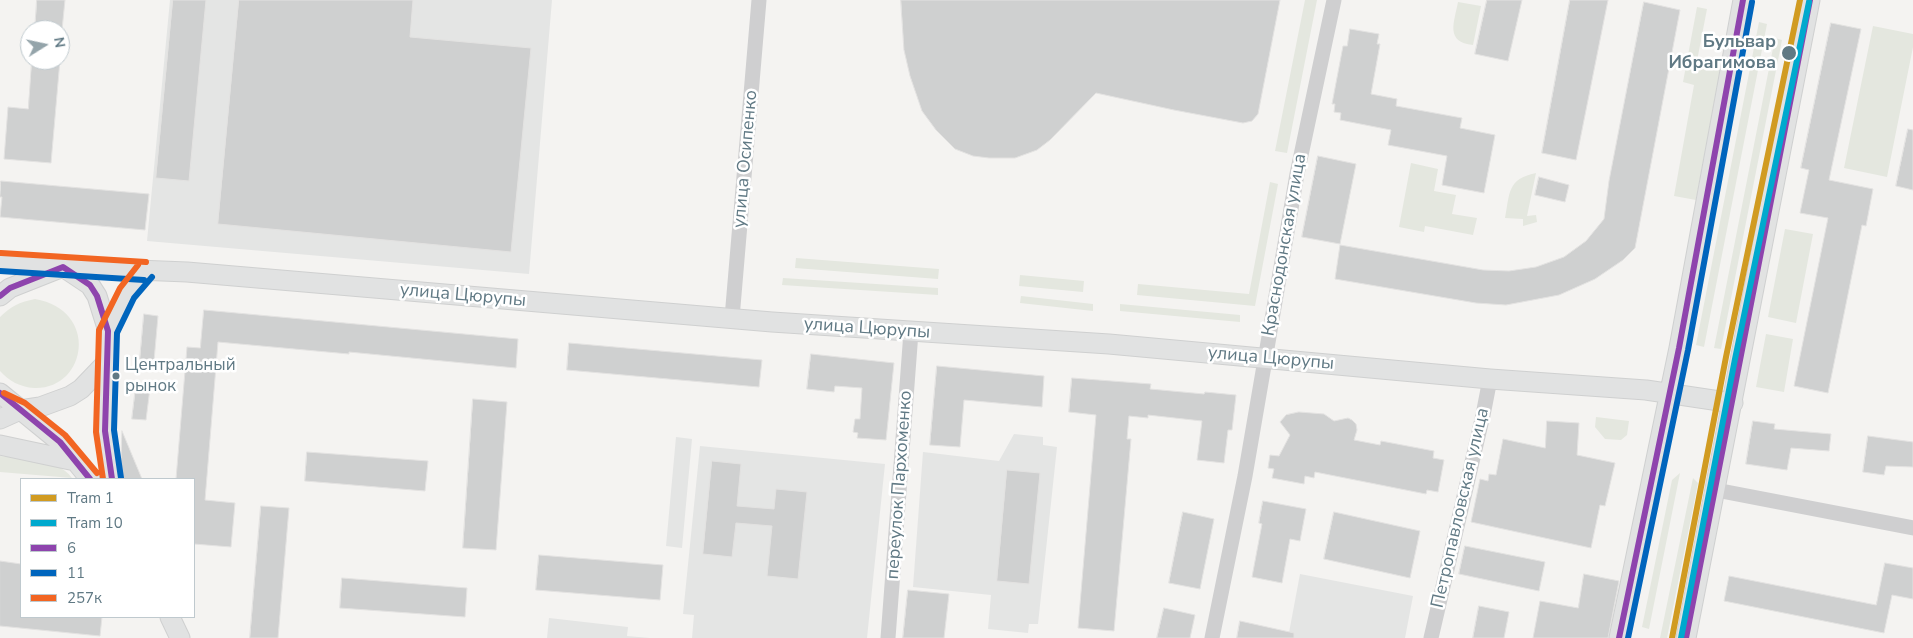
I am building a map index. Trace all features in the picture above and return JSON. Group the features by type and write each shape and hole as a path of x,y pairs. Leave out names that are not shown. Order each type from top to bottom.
{"main road":[{"path":"1619,638 1670,393 1743,0"},
{"path":"1686,638 1810,0"},
{"name":"улица Цюрупы","path":"0,262 63,267 187,272 911,332 1109,344 1670,393 1733,403"},
{"path":"0,296 10,288 63,267 90,285 97,296 108,331 105,431 112,478"},
{"path":"108,331 127,293 145,270"},
{"path":"0,419 20,410 40,407 70,396 81,389 106,363"},
{"path":"0,392 60,442 89,478"},
{"path":"0,401 20,410"},
{"path":"0,445 75,461"},
{"path":"170,618 180,638"}],"street":[{"name":"улица Осипенко","path":"732,318 759,0"},
{"name":"Краснодонская улица","path":"1212,638 1245,476 1297,174 1334,0"},
{"name":"переулок Пархоменко","path":"888,638 911,332"},
{"name":"Петропавловская улица","path":"1431,638 1490,378"},
{"path":"1716,490 1913,528"}],"shaded area":[{"path":"170,0 552,0 529,274 147,241"},
{"path":"1305,0 1317,0 1287,153 1275,151"},
{"path":"1458,2 1481,6 1473,45 1458,40 1455,36 1454,24"},
{"path":"1697,7 1707,9 1696,66 1720,70 1696,200 1674,196 1694,85 1683,82"},
{"path":"1759,22 1767,24 1704,347 1696,345"},
{"path":"1873,26 1913,34 1913,47 1887,177 1844,168"},
{"path":"1775,38 1782,40 1721,349 1714,348"},
{"path":"1411,163 1438,169 1434,191 1456,195 1452,214 1477,218 1473,235 1425,226 1424,232 1399,227"},
{"path":"1536,173 1527,216 1536,215 1537,222 1523,226 1523,219 1505,218 1511,188 1520,179"},
{"path":"1270,182 1278,184 1255,306 1137,295 1138,284 1249,294"},
{"path":"1785,229 1813,234 1796,323 1768,317"},
{"path":"796,258 939,269 938,279 795,268"},
{"path":"1020,275 1084,281 1083,292 1019,286"},
{"path":"783,278 938,288 938,295 782,285"},
{"path":"1021,296 1093,304 1093,311 1020,303"},
{"path":"35,299 56,306 70,318 77,333 79,348 75,364 66,376 52,385 34,388 15,383 0,371 0,317 16,305"},
{"path":"1120,304 1240,315 1240,322 1120,311"},
{"path":"1766,334 1793,339 1784,392 1756,387"},
{"path":"1596,417 1629,421 1627,435 1621,440 1605,439 1595,427"},
{"path":"1014,434 1043,437 1043,445 1057,447 1038,624 1029,624 1028,633 988,629 991,595 913,587 923,452 999,461"},
{"path":"676,437 692,439 682,548 666,546"},
{"path":"700,446 885,464 867,638 692,638 694,615 683,614"},
{"path":"0,456 39,460 49,463 66,471 72,478 0,472"},
{"path":"1680,473 1649,629 1642,627 1672,480"},
{"path":"1693,478 1698,483 1667,638 1660,638"},
{"path":"1300,574 1413,596 1405,638 1288,638"},
{"path":"549,618 628,627 627,636 650,638 547,638"}],"building":[{"path":"37,0 65,0 63,20 36,20"},
{"path":"173,0 206,0 189,181 156,178"},
{"path":"239,0 413,0 410,37 531,48 511,252 218,224"},
{"path":"901,0 1280,0 1258,114 1252,121 1243,123 1096,93 1050,140 1037,150 1015,158 989,158 973,156 955,149 936,130 922,111 910,76 904,50"},
{"path":"1487,0 1522,0 1508,61 1475,54"},
{"path":"1570,0 1608,0 1576,160 1542,153"},
{"path":"1644,2 1680,10 1635,248 1623,260 1595,279 1559,295 1506,305 1476,303 1335,279 1340,245 1483,270 1509,271 1536,267 1564,257 1586,241 1604,219 1609,181"},
{"path":"1831,23 1861,29 1829,180 1873,189 1866,226 1862,225 1828,393 1794,386 1828,218 1800,213 1809,170 1801,168"},
{"path":"1350,29 1379,34 1377,44 1380,44 1371,94 1397,99 1396,106 1462,118 1460,128 1495,135 1484,193 1442,185 1447,156 1388,145 1391,130 1340,120 1341,113 1334,112 1335,104 1332,104 1343,46 1347,46"},
{"path":"31,70 59,70 51,163 4,159 8,107 28,109"},
{"path":"1908,129 1913,130 1913,190 1896,186"},
{"path":"1318,156 1356,164 1340,244 1302,237"},
{"path":"1539,177 1569,185 1565,202 1535,195"},
{"path":"1,181 149,194 145,230 0,217"},
{"path":"204,310 518,339 516,368 218,342 205,500 235,503 231,547 195,544 195,478 176,478 187,347 200,348"},
{"path":"144,314 158,316 154,361 140,359"},
{"path":"569,343 762,360 759,387 567,370"},
{"path":"811,354 894,363 886,440 857,438 858,433 853,432 855,419 860,419 862,388 835,386 834,392 807,389"},
{"path":"937,366 1044,376 1042,407 964,400 960,447 930,445"},
{"path":"1072,378 1151,384 1150,389 1236,395 1232,430 1228,430 1224,463 1197,460 1202,421 1148,415 1148,418 1129,416 1127,439 1131,439 1114,631 1078,628 1096,415 1069,412"},
{"path":"136,386 150,388 146,420 132,419"},
{"path":"473,399 507,402 496,550 463,548"},
{"path":"1299,412 1324,414 1334,421 1348,418 1352,420 1356,424 1357,430 1354,440 1380,445 1381,441 1434,451 1433,458 1444,460 1438,492 1427,490 1426,494 1315,472 1314,478 1305,476 1304,484 1272,478 1274,469 1268,468 1270,455 1279,456 1290,435 1280,422 1286,415"},
{"path":"1547,421 1579,423 1577,455 1615,463 1605,506 1600,505 1591,548 1471,522 1480,479 1488,481 1489,474 1496,475 1503,439 1545,448"},
{"path":"1753,421 1775,424 1774,429 1831,434 1829,451 1791,448 1787,470 1746,464"},
{"path":"122,431 142,478 123,478 121,461"},
{"path":"1868,436 1913,442 1913,467 1886,466 1884,475 1863,472"},
{"path":"307,452 428,461 425,491 305,481"},
{"path":"712,461 741,464 737,506 774,509 776,489 807,492 798,579 767,576 772,526 736,523 732,557 703,554"},
{"path":"1007,470 1040,473 1029,584 997,581"},
{"path":"1263,501 1306,509 1300,541 1290,539 1282,583 1252,577 1262,524 1259,523"},
{"path":"261,506 289,508 278,638 250,638"},
{"path":"1183,512 1214,519 1200,589 1169,583"},
{"path":"1334,512 1420,531 1410,578 1324,559"},
{"path":"1465,546 1545,562 1539,591 1459,574"},
{"path":"539,555 663,565 660,600 536,590"},
{"path":"0,561 20,564 20,618 102,618 100,636 0,626"},
{"path":"1885,563 1913,568 1913,599 1892,595 1884,633 1724,601 1729,576 1876,605"},
{"path":"1584,574 1619,581 1608,638 1533,638 1540,601 1578,608"},
{"path":"342,578 467,588 465,617 340,608"},
{"path":"908,590 949,594 944,638 903,638"},
{"path":"1479,606 1509,612 1504,638 1473,638"},
{"path":"1164,608 1195,615 1190,638 1157,638"},
{"path":"1240,621 1294,633 1294,638 1237,638"}],"tram line":[{"name":"1","path":"1672,638 1726,357 1800,0"},
{"name":"10","path":"1681,638 1735,359 1809,2"}],"transit line":[{"name":"6","path":"1619,638 1679,348 1743,0"},
{"name":"6","path":"1686,638 1810,0"},
{"name":"11","path":"1628,638 1688,350 1752,2"},
{"name":"257к","path":"1,253 146,262"},
{"name":"257к","path":"103,478 96,432 99,330 120,288 138,265"},
{"name":"6","path":"0,296 10,288 63,267 90,285 97,296 108,331 105,431 112,478"},
{"name":"11","path":"0,271 144,280"},
{"name":"11","path":"121,478 114,430 117,333 134,298 152,277"},
{"name":"6","path":"0,393 60,442 89,478"},
{"name":"257к","path":"4,393 25,403 65,435 97,473"}],"place":[{"name":"Бульвар Ибрагимова","path":"1789,53"},
{"name":"Центральный рынок","path":"116,376"}]}
